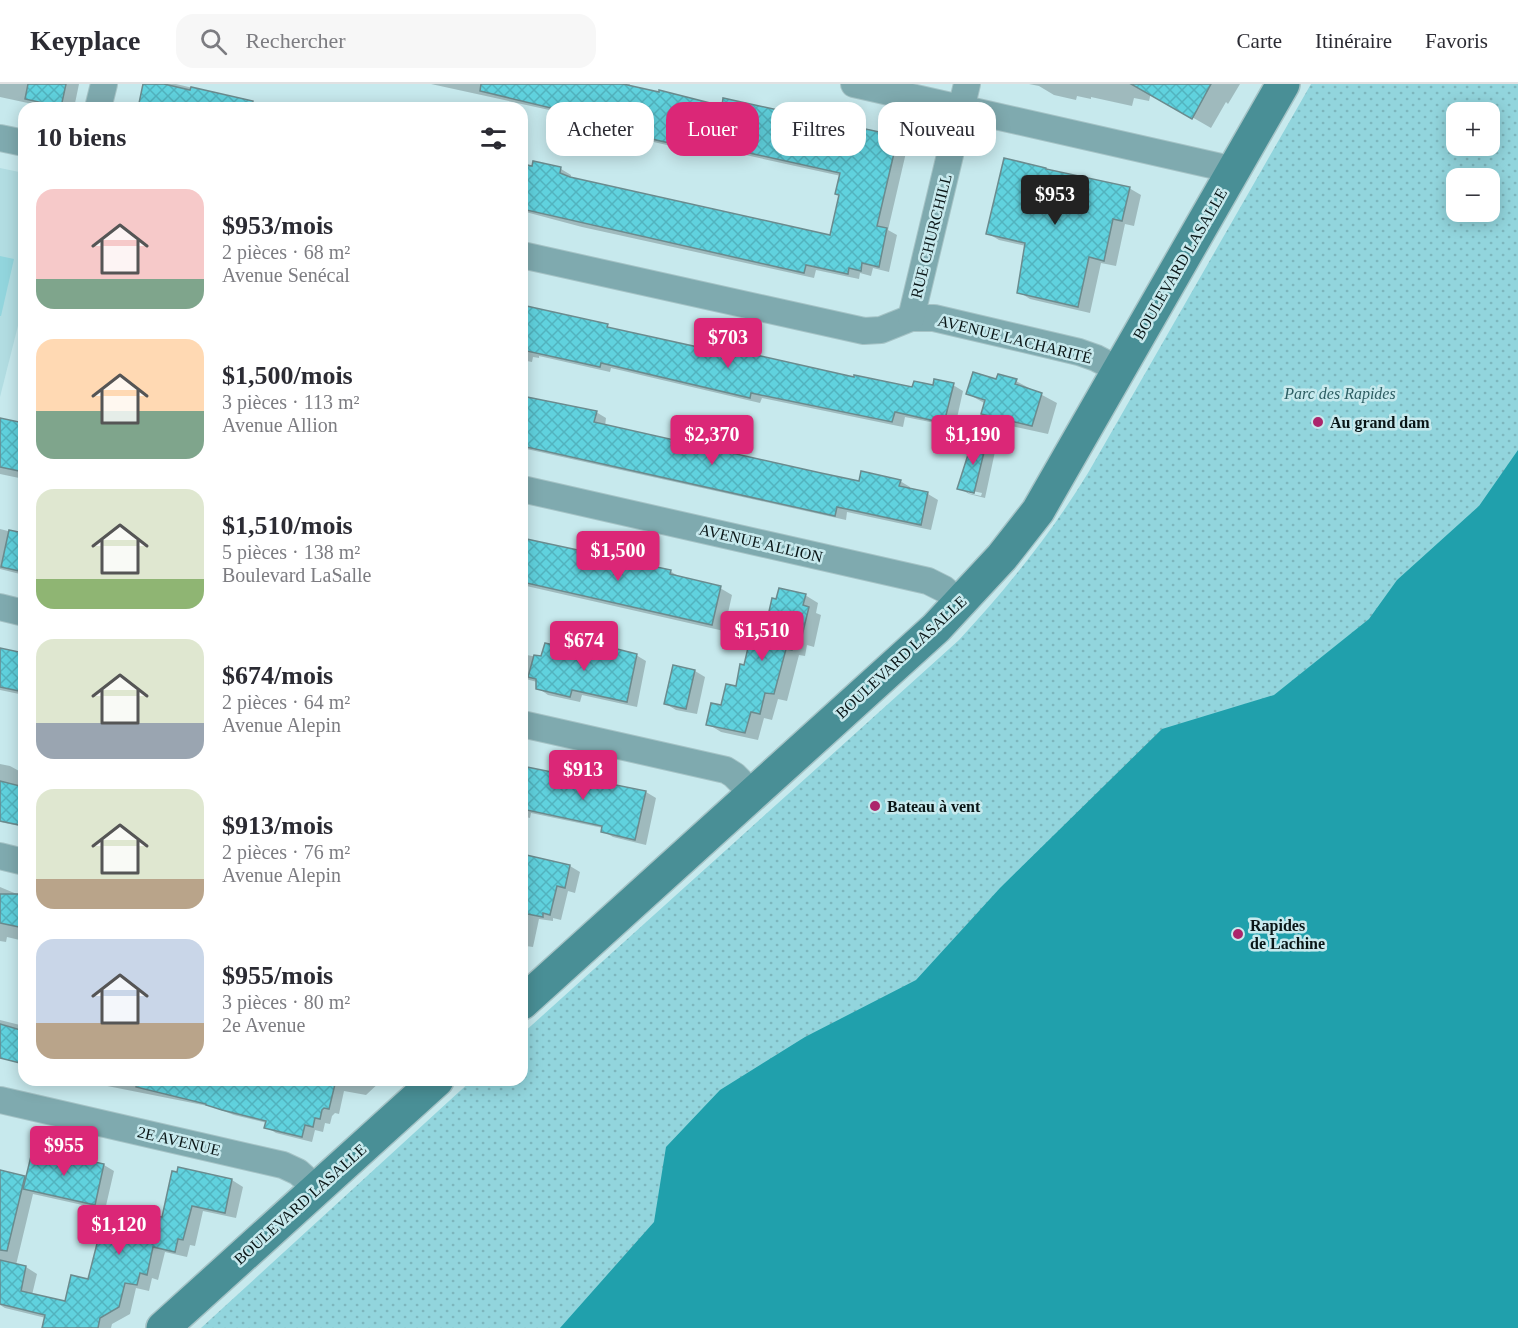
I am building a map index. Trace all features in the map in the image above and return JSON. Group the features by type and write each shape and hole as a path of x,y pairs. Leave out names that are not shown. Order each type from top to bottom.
{"main road":[{"name":"BOULEVARD LASALLE","path":"528,992 753,794 936,628 1002,557 1038,511 1283,84"},
{"name":"BOULEVARD LASALLE","path":"163,1328 430,1086"}],"street":[{"path":"100,102 104,84"},
{"path":"854,84 964,96 1234,170"},
{"name":"RUE CHURCHILL","path":"910,318 964,96"},
{"path":"0,138 18,142"},
{"name":"AVENUE LACHARITÉ","path":"528,256 864,331 881,330 910,318 940,319 1088,354 1119,370"},
{"name":"AVENUE ALLION","path":"528,490 928,581 944,589 960,602"},
{"path":"0,607 18,612"},
{"path":"528,725 726,770 753,794"},
{"path":"0,856 18,860"},
{"name":"2E AVENUE","path":"0,1100 283,1165 298,1172 316,1188"}],"shaded area":[{"path":"0,168 18,172 18,326 0,397"},
{"name":"Rapides de Lachine","path":"1518,450 1518,1328 560,1328 654,1222 666,1147 720,1090 805,1037 916,980 1000,888 1162,729 1274,695 1369,619 1397,580 1479,506"}],"green space":[{"name":"Parc des Rapides","path":"1311,84 1518,84 1518,1328 201,1328 465,1086 528,1086 528,1029 959,640 1028,560 1088,473"},
{"path":"0,256 14,259 1,316 0,316"}],"building":[{"path":"28,84 66,84 62,102 38,102 25,99"},
{"path":"143,84 164,84 190,90 191,87 253,101 253,102 139,102"},
{"path":"481,84 623,84 706,102 666,102 666,142 654,140 654,102 546,102 546,107 480,91"},
{"path":"1131,84 1211,84 1192,119"},
{"path":"723,98 741,102 722,102"},
{"path":"759,106 771,108 771,156 866,156 866,129 878,132 878,156 893,156 877,226 887,228 879,267 862,263 861,271 849,268 848,274 806,265 804,273 528,210 528,165 532,166 533,161 561,167 560,173 570,177 830,235 839,195 835,194 840,173 759,155"},
{"path":"1004,158 1130,187 1122,221 1113,219 1104,261 1089,257 1078,307 1017,293 1025,243 986,234"},
{"path":"528,306 707,349 708,344 854,377 854,375 912,387 914,381 933,385 934,379 954,383 944,423 895,412 892,422 751,393 750,398 601,363 600,367 528,351"},
{"path":"973,372 996,379 998,374 1017,379 1015,384 1042,393 1032,426 981,414 985,400 966,394"},
{"path":"528,397 597,411 594,422 859,481 861,471 901,480 899,486 928,492 921,525 837,507 835,516 528,447"},
{"path":"0,418 18,422 18,471 0,467"},
{"path":"974,436 987,440 974,493 957,489"},
{"path":"9,530 18,532 18,571 1,567"},
{"path":"528,539 671,570 670,574 721,586 712,625 528,583"},
{"path":"779,588 806,594 803,605 809,607 801,640 795,639 792,650 786,649 774,694 765,693 760,714 751,712 745,733 706,725 711,703 721,705 726,684 736,686 740,664 744,665 754,622 766,625 772,598 776,599"},
{"path":"545,643 602,654 605,646 637,654 627,702 572,690 570,697 536,689 536,679 528,677 534,655 541,656"},
{"path":"0,648 18,652 18,691 0,687"},
{"path":"673,665 695,670 686,709 664,704"},
{"path":"528,767 646,791 635,840 601,832 602,826 528,810"},
{"path":"0,781 18,786 18,825 0,821"},
{"path":"528,855 570,865 565,888 557,886 550,915 543,913 543,917 528,914"},
{"path":"0,894 18,894 18,927 0,923"},
{"path":"0,1024 18,1029 18,1062 0,1058"},
{"path":"335,1086 329,1109 322,1110 320,1119 315,1118 313,1127 305,1125 302,1137 264,1128 266,1121 136,1087"},
{"path":"33,1148 104,1164 95,1205 23,1189"},
{"path":"178,1167 232,1179 225,1213 192,1206 183,1240 178,1239 175,1252 153,1247 147,1275 140,1273 137,1285 125,1283 119,1307 100,1318 98,1328 42,1328 45,1315 0,1304 0,1260 26,1266 21,1291 65,1301 71,1275 88,1279 101,1228 128,1234 132,1217 143,1219 145,1213 162,1217 172,1171 177,1172"},
{"path":"0,1170 25,1176 7,1251 0,1250"}],"place":[{"name":"Au grand dam","path":"1318,422"},
{"name":"Bateau à vent","path":"875,806"},
{"name":"Rapides de Lachine","path":"1238,934"}]}
